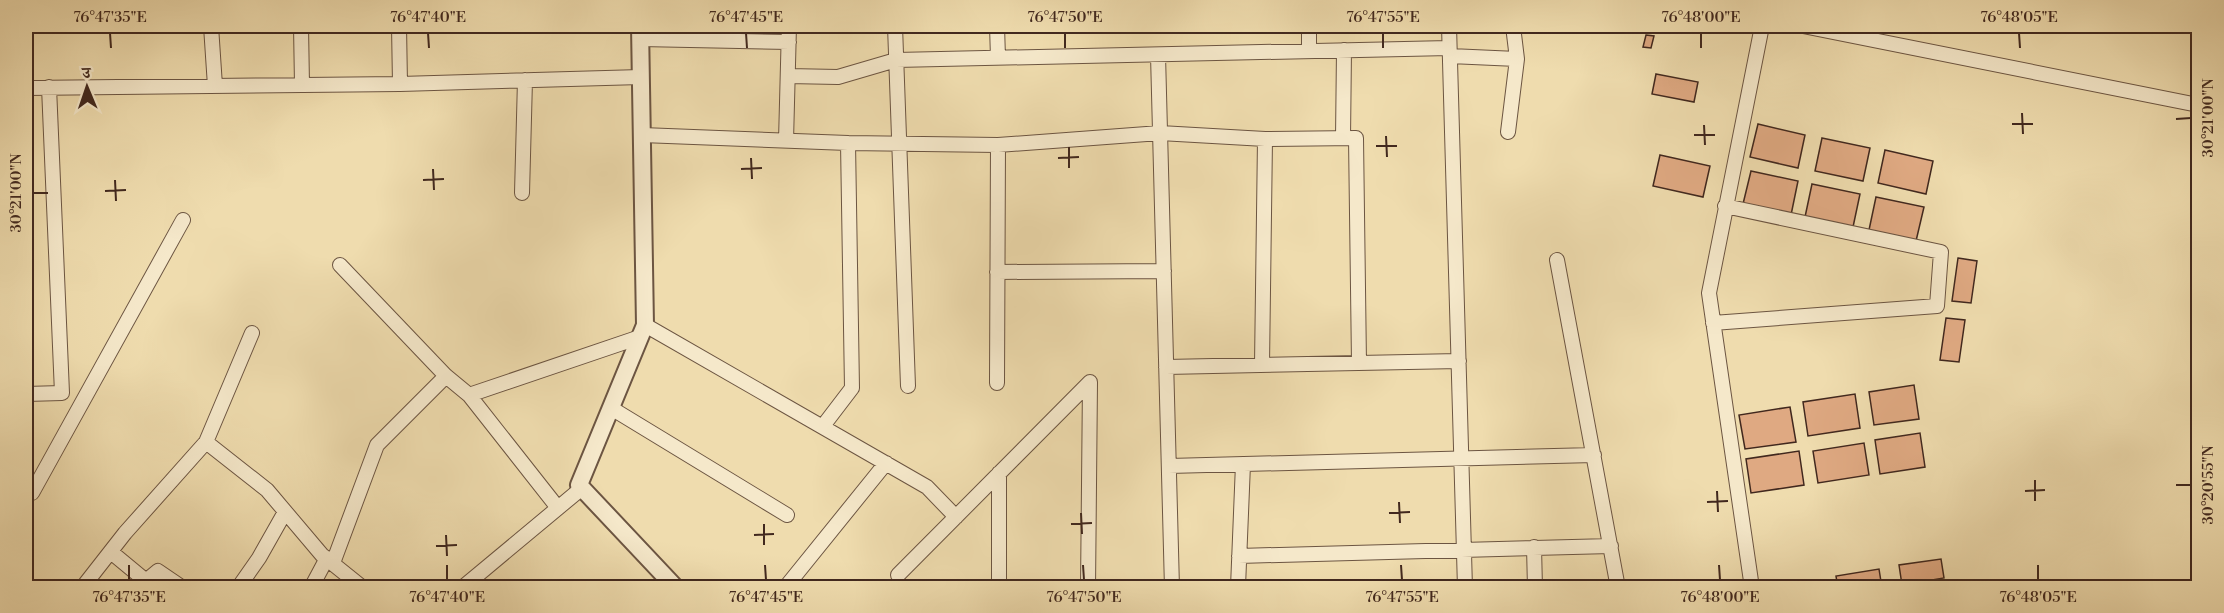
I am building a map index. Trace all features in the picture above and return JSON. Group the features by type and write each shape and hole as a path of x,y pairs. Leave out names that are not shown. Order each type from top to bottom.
{"street":[{"path":"211,26 215,86"},
{"path":"301,26 302,85"},
{"path":"399,26 400,84"},
{"path":"786,141 789,26"},
{"path":"894,26 908,386"},
{"path":"997,26 998,58"},
{"path":"1308,26 1309,51"},
{"path":"1449,26 1465,588"},
{"path":"1508,132 1517,59 1514,26"},
{"path":"1752,588 1709,293 1762,26"},
{"path":"1803,26 2199,105"},
{"path":"676,588 579,485 643,331 640,32 789,42"},
{"path":"788,76 838,77 896,60 1344,50 1450,52 1517,59"},
{"path":"1343,138 1344,50"},
{"path":"1158,54 1172,588"},
{"path":"26,88 400,84 641,76"},
{"path":"522,193 525,80"},
{"path":"26,394 62,393 49,87"},
{"path":"642,135 848,143 998,145 1160,133 1265,139 1356,138 1359,363"},
{"path":"1262,365 1265,139"},
{"path":"823,426 852,388 848,143"},
{"path":"997,383 998,145"},
{"path":"1713,323 1937,306 1941,252 1725,206"},
{"path":"26,494 32,493 183,220"},
{"path":"1557,260 1618,588"},
{"path":"340,265 446,376 469,395 558,508"},
{"path":"997,272 1164,271"},
{"path":"469,395 643,331 886,462 927,487 956,517"},
{"path":"82,588 206,442 252,333"},
{"path":"1166,367 1459,362"},
{"path":"311,588 330,561 377,445 446,376"},
{"path":"898,575 1090,382 1088,588"},
{"path":"611,408 787,515"},
{"path":"206,442 267,490 330,561 363,588"},
{"path":"1168,466 1594,455"},
{"path":"785,588 886,462"},
{"path":"1235,588 1238,587 1243,464"},
{"path":"999,473 999,588"},
{"path":"462,588 582,488"},
{"path":"238,588 259,558 285,512"},
{"path":"1239,556 1464,548 1611,546"},
{"path":"1534,547 1535,588"},
{"path":"111,552 146,581 158,571 183,588"}],"building":[{"path":"1646,35 1654,36 1651,48 1643,47"},
{"path":"1656,74 1698,82 1694,102 1652,94"},
{"path":"1758,124 1805,135 1798,168 1750,157"},
{"path":"1822,138 1870,148 1863,181 1815,171"},
{"path":"1885,150 1933,161 1926,194 1878,183"},
{"path":"1660,155 1710,166 1703,197 1653,186"},
{"path":"1751,171 1798,181 1791,215 1743,204"},
{"path":"1812,184 1860,194 1853,227 1805,217"},
{"path":"1876,197 1924,207 1916,241 1869,230"},
{"path":"1958,258 1977,261 1971,303 1952,301"},
{"path":"1946,318 1965,320 1959,362 1940,360"},
{"path":"1914,385 1919,419 1874,425 1869,392"},
{"path":"1855,394 1860,428 1808,436 1803,402"},
{"path":"1790,407 1796,442 1745,449 1739,415"},
{"path":"1920,433 1925,467 1880,474 1875,440"},
{"path":"1864,443 1869,475 1818,483 1813,451"},
{"path":"1799,451 1804,485 1751,493 1746,459"},
{"path":"1941,559 1944,578 1902,585 1899,565"},
{"path":"1879,569 1882,588 1838,588 1836,576"},
{"path":"1817,580 1818,588 1775,588 1774,586"}]}
